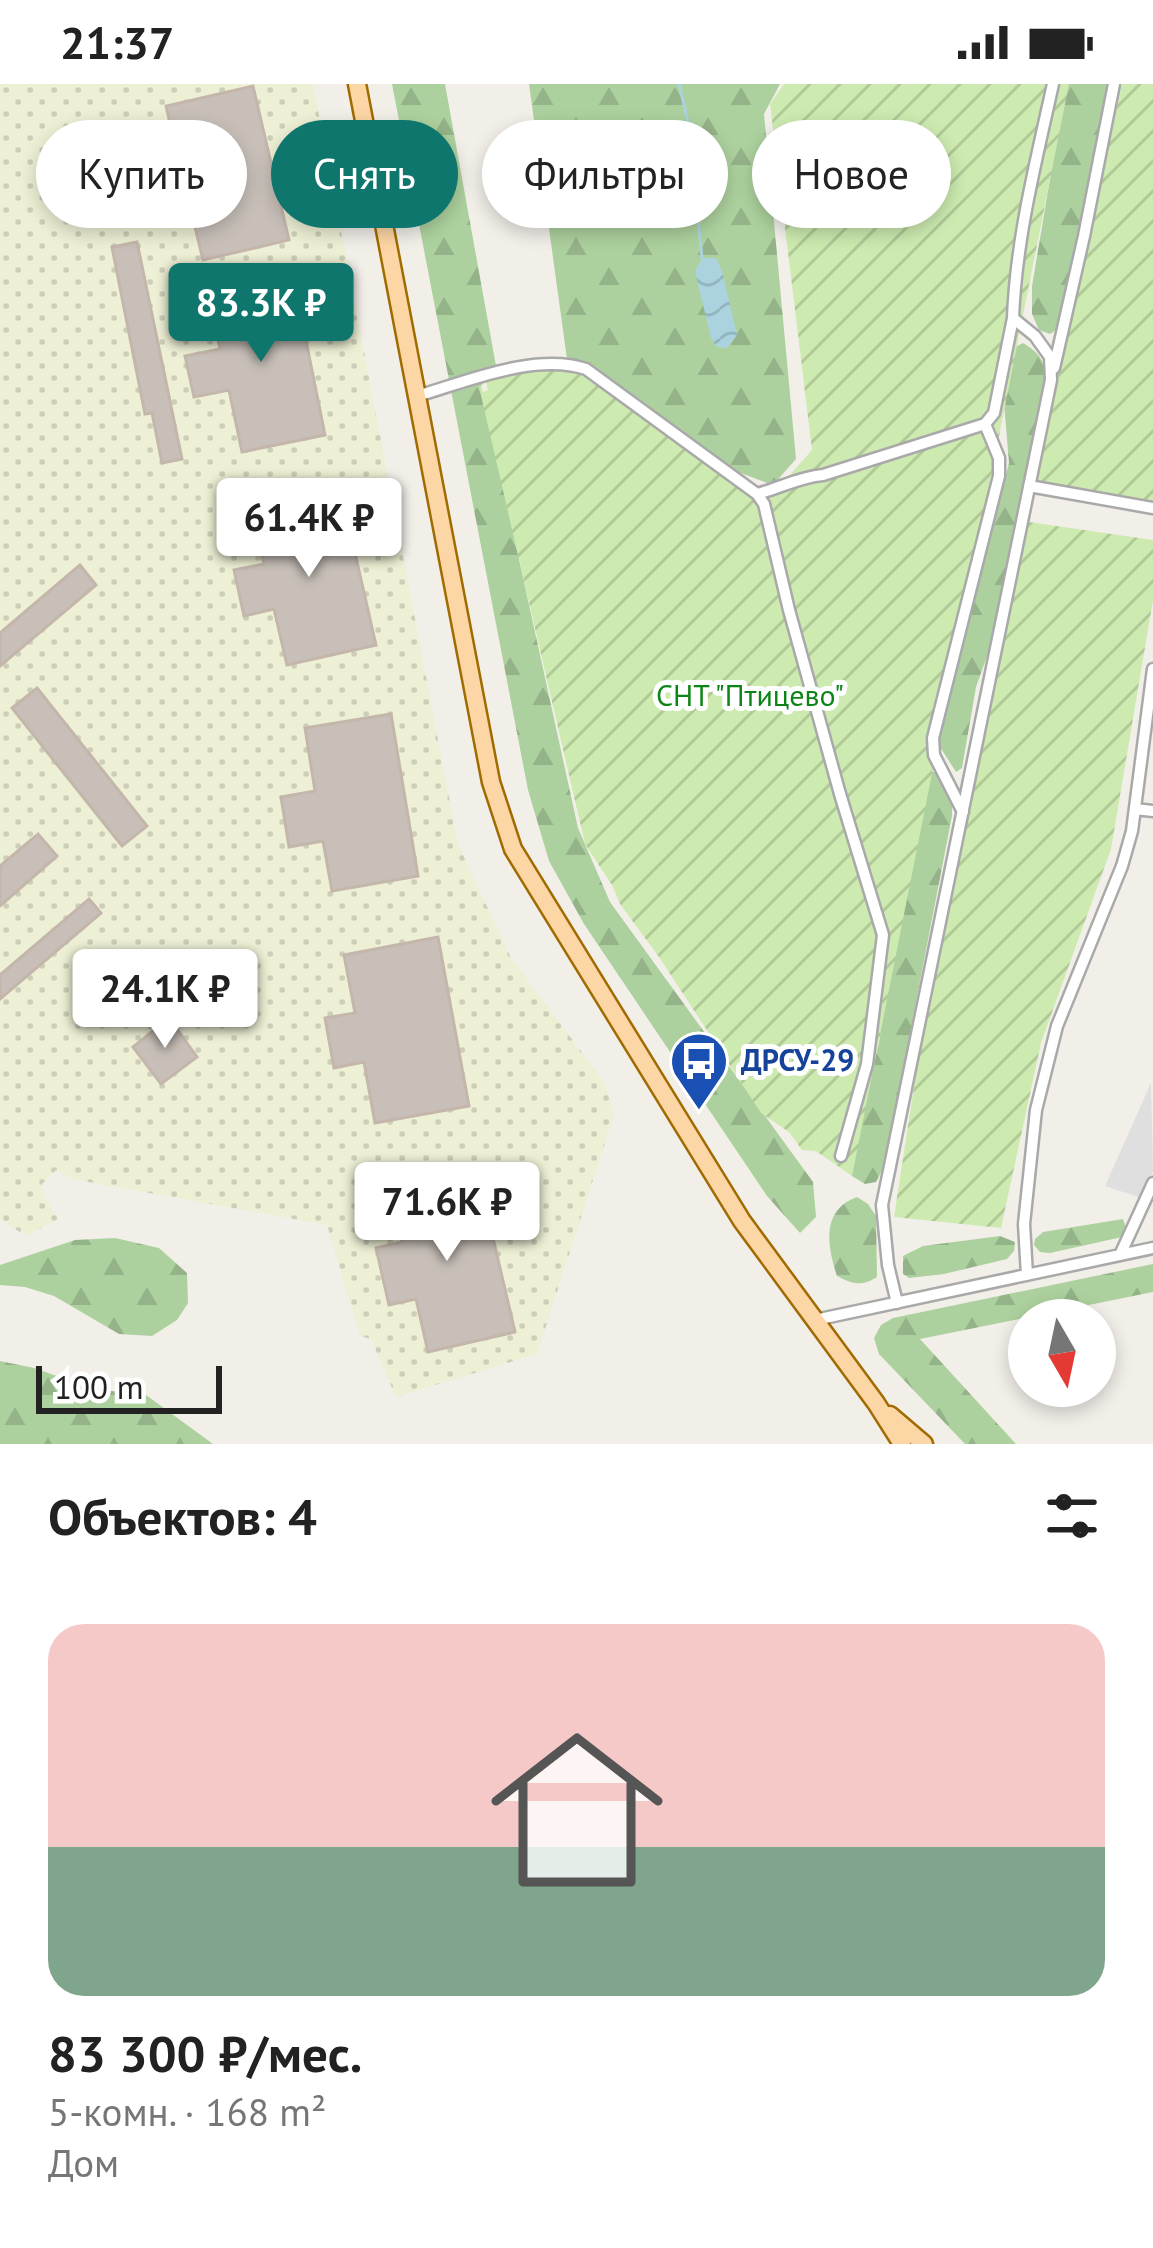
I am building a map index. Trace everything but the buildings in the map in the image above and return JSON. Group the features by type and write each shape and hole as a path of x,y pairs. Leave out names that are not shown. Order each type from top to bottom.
{"main road":[{"path":"357,84 491,782 513,849 742,1221 902,1444"},
{"path":"876,1403 924,1444"}],"street":[{"path":"757,494 985,424 994,413 1013,318 1022,234 1053,84"},
{"path":"897,1303 883,1205 1114,84"},
{"path":"1013,318 1050,357 1051,380"},
{"path":"417,396 541,363 571,364 586,369 757,494 764,504 801,656 884,935 867,1064 841,1156"},
{"path":"963,812 934,754 933,738 999,476 999,458 985,424"},
{"path":"1029,487 1153,508"},
{"path":"1027,1275 1024,1224 1036,1110 1057,1026 1122,866 1135,808 1153,669"},
{"path":"1135,808 1153,811"},
{"path":"1120,1256 1153,1183"},
{"path":"814,1320 1153,1248"}],"shaded area":[{"path":"1151,1083 1153,1171 1141,1198 1105,1186"}],"green space":[{"path":"0,84 313,84 320,120 271,120 271,228 340,228 458,844 511,958 604,1082 614,1115 537,1354 396,1397 371,1339 360,1336 327,1225 72,1179 56,1170 42,1184 58,1219 26,1236 0,1219"},
{"path":"392,84 445,84 452,120 399,120"},
{"path":"529,84 780,84 765,120 752,120 752,228 775,228 796,459 773,485 706,460 567,359 549,228 728,228 728,120 534,120"},
{"name":"СНТ \"Птицево\"","path":"784,84 1069,84 852,1176 816,1151 802,1150 789,1132 761,1113 585,844 477,378 483,392 488,390 486,382 543,366 571,368 765,503 812,450 785,228 951,228 951,120 772,120 770,104"},
{"path":"1066,84 1111,84 1059,328 1050,334 1039,330 1032,314 1032,286"},
{"path":"1122,84 1153,84 1153,506 1034,485"},
{"path":"458,156 496,366 481,386 578,828 610,902 813,1182 816,1217 800,1233 767,1196 584,924 549,861 528,790 420,228 458,228"},
{"path":"1023,343 1041,359 1045,382 989,651 976,687 962,768 956,772 940,747 940,728 1009,463 1004,403 1015,347"},
{"path":"1029,522 1153,540 1153,600 1111,849 1041,1043 1001,1228 894,1217 917,1067"},
{"path":"926,772 938,772 952,799 952,816 884,1167 876,1182 865,1184 852,1176 847,1164 879,1043 898,907"},
{"path":"857,1197 876,1216 877,1277 862,1283 837,1276 829,1241 837,1211"},
{"path":"1123,1219 1122,1237 1050,1253 1034,1245 1043,1232"},
{"path":"1000,1236 1015,1242 1007,1259 944,1274 909,1278 903,1274 903,1256 923,1246"},
{"path":"115,1238 159,1248 187,1273 188,1303 177,1320 152,1336 119,1334 54,1296 0,1285 0,1265 75,1240"},
{"path":"1153,1264 1153,1292 1116,1299 1008,1299 1008,1321 920,1339 1016,1444 965,1444 879,1354 874,1338 881,1325 893,1318"},
{"path":"0,1361 94,1389 146,1395 213,1444 0,1444"}],"water":[{"path":"702,258 716,258 722,271 737,335 727,348 717,347 711,338 695,272"}],"waterway":[{"path":"679,84 688,122 702,258"}],"place":[{"name":"ДРСУ-29","path":"699,1112"}]}
